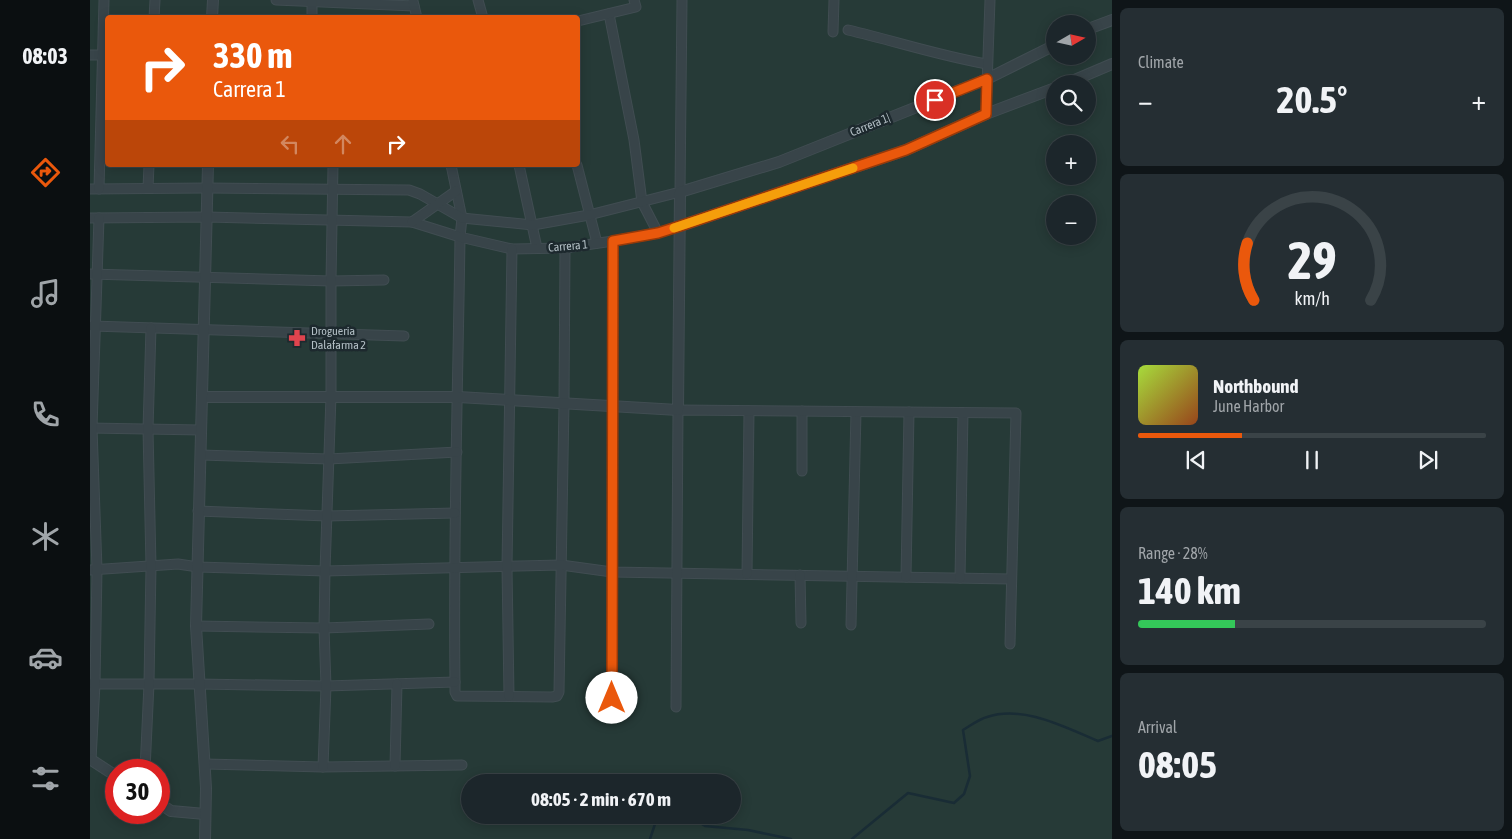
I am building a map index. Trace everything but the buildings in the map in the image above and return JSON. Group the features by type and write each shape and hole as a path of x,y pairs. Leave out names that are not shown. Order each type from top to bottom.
{"street":[{"path":"104,0 105,55 95,189 409,190 420,194 462,218 533,225 680,192"},
{"path":"154,15 155,0"},
{"path":"212,15 213,0"},
{"path":"276,0 414,3"},
{"path":"478,0 482,15"},
{"path":"580,20 636,7 634,0"},
{"path":"676,706 682,0"},
{"path":"833,32 834,0"},
{"path":"986,114 990,0"},
{"path":"312,1 312,15"},
{"path":"609,14 634,140 642,202 658,233"},
{"path":"1096,26 1112,20"},
{"path":"848,30 928,50 948,57 988,64"},
{"name":"Carrera 1|","path":"680,192 779,162 987,79 1046,50"},
{"path":"90,55 105,55"},
{"path":"1086,75 1112,64"},
{"name":"Carrera 1","path":"94,218 207,217 412,222 460,237 512,249 565,248 658,233 680,226 906,150 986,114 1046,91"},
{"path":"148,188 149,167"},
{"path":"205,839 205,764 198,684 196,626 208,167"},
{"path":"323,767 326,686 325,571 331,396 333,167"},
{"path":"451,167 462,218 460,237 457,452 453,567 455,692 457,696 552,697 557,696 559,692 565,248"},
{"path":"519,167 537,248"},
{"path":"577,167 596,243"},
{"path":"412,222 456,191"},
{"path":"94,218 91,428 94,570 91,759 105,769"},
{"path":"612,716 613,241"},
{"path":"509,696 507,566 512,249"},
{"path":"94,274 331,281 384,280"},
{"path":"93,326 404,336"},
{"path":"146,759 149,684 148,429 151,328"},
{"path":"203,397 458,397 678,410 1016,413 1010,644"},
{"path":"747,574 749,410"},
{"path":"802,411 802,471"},
{"path":"851,625 856,412"},
{"path":"906,577 909,412"},
{"path":"960,578 962,413"},
{"path":"91,428 202,430"},
{"path":"201,455 329,459 457,452"},
{"path":"198,511 327,516 455,513"},
{"path":"94,570 178,564 198,567 325,571 562,566 612,572 1011,579"},
{"path":"800,575 800,623"},
{"path":"196,626 324,628 429,624"},
{"path":"93,684 326,686 455,682"},
{"path":"395,766 397,684"},
{"path":"205,764 323,767 462,765"},
{"path":"170,810 205,814"}],"green space":[{"path":"90,0 1112,0 1112,839 90,839"}],"waterway":[{"path":"852,839 908,793 954,803 964,794 970,776 963,730 984,718 1001,714 1015,714 1044,719 1098,741 1112,736"},
{"path":"650,839 655,824"},
{"path":"702,824 705,826 748,830 791,839"}],"slow traffic":[{"path":"674,228 853,168"}],"place":[{"name":"Drogueria Dalafarma 2","path":"297,338"}],"route":[{"path":"612,698 613,241 658,233 906,150 986,114 987,79 935,100"}]}
